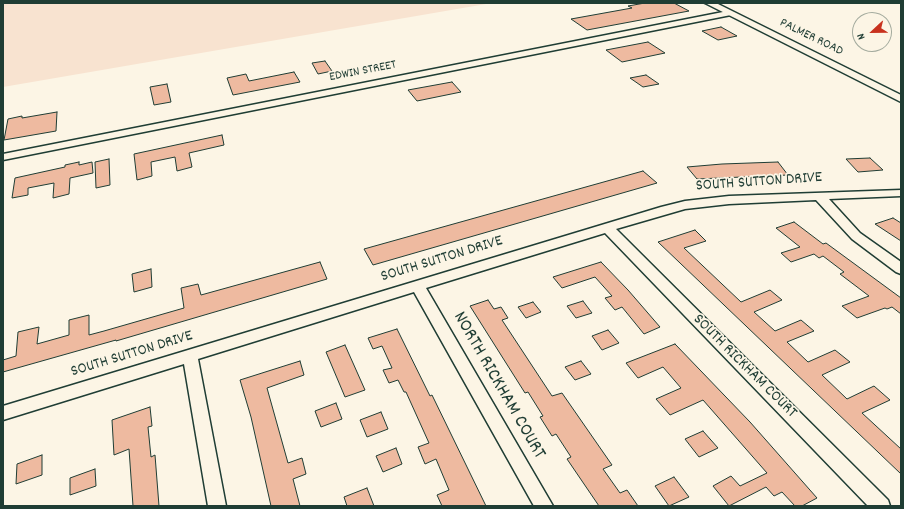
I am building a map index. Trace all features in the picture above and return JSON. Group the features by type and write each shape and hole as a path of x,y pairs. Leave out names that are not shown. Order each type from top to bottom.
{"street":[{"name":"PALMER ROAD","path":"709,3 901,99"},
{"name":"EDWIN STREET","path":"3,156 728,13"},
{"name":"SOUTH SUTTON DRIVE","path":"3,413 606,227 685,205 729,200 901,193"},
{"path":"819,196 856,236 901,269"},
{"name":"SOUTH RICKHAM COURT","path":"606,227 881,506"},
{"name":"NORTH RICKHAM COURT","path":"417,285 544,506"},
{"path":"190,355 217,506"}],"shaded area":[{"path":"3,3 492,3 3,87"}],"building":[{"path":"645,3 674,3 689,11 587,30 571,19 632,8 628,6"},
{"path":"721,27 737,36 718,40 702,31"},
{"path":"648,42 665,53 622,62 606,50"},
{"path":"325,61 332,71 318,74 312,63"},
{"path":"294,72 300,82 233,95 227,78 246,74 249,81"},
{"path":"646,75 659,84 643,87 630,78"},
{"path":"452,82 461,92 417,101 408,90"},
{"path":"167,84 171,102 154,105 150,87"},
{"path":"57,112 56,131 4,140 8,119"},
{"path":"222,135 224,145 189,153 192,167 177,171 175,157 151,162 152,176 137,180 134,154"},
{"path":"870,158 883,170 858,172 846,159"},
{"path":"109,159 110,185 96,188 95,162"},
{"path":"79,162 79,165 92,162 93,173 70,178 69,194 53,198 54,183 28,188 28,195 12,198 15,178 65,167 65,165"},
{"path":"778,162 788,175 697,179 687,167 722,164"},
{"path":"643,171 657,183 373,265 364,249"},
{"path":"893,218 901,223 901,241 875,224"},
{"path":"794,222 823,244 826,243 901,298 901,314 892,307 857,318 842,306 869,296 840,274 844,272 823,256 819,258 814,254 791,262 781,253 800,247 776,228"},
{"path":"695,230 706,241 684,248 741,302 770,290 782,300 754,312 775,331 801,320 814,331 787,342 808,362 835,350 850,362 822,375 847,399 874,386 890,400 862,413 901,449 901,474 658,242"},
{"path":"320,262 327,279 116,341 3,372 3,360 16,356 18,332 39,327 37,344 69,335 69,320 89,315 89,335 184,308 181,288 198,284 201,295"},
{"path":"601,262 660,327 644,334 622,307 615,310 605,298 612,296 595,277 562,288 553,277"},
{"path":"151,269 152,287 134,292 132,274"},
{"path":"488,300 494,309 501,307 508,318 502,320 552,396 562,393 612,465 603,469 620,493 627,490 638,506 599,506 567,459 571,457 556,434 552,436 540,417 543,416 528,392 525,393 470,306"},
{"path":"583,301 592,313 576,318 567,306"},
{"path":"533,302 541,312 526,318 518,307"},
{"path":"397,329 430,396 432,395 486,506 442,506 437,495 449,490 436,459 425,464 418,447 429,443 406,392 404,392 398,380 389,383 383,370 392,368 382,346 373,349 368,338"},
{"path":"608,330 619,343 602,350 592,336"},
{"path":"675,344 750,422 817,498 802,506 795,506 782,492 774,496 766,487 729,506 713,486 731,476 740,486 767,473 703,400 670,415 656,399 681,388 663,367 638,378 626,363"},
{"path":"345,345 365,390 345,397 326,352"},
{"path":"300,361 304,375 267,388 288,463 302,458 306,474 293,479 300,506 271,506 251,417 240,380"},
{"path":"581,361 591,374 575,380 565,367"},
{"path":"336,403 342,419 321,427 315,411"},
{"path":"150,407 152,426 148,427 151,457 155,455 159,506 133,506 129,449 114,455 112,420"},
{"path":"381,412 388,429 367,437 360,420"},
{"path":"703,431 718,448 699,457 685,439"},
{"path":"396,448 402,464 383,472 376,456"},
{"path":"42,455 42,475 16,484 17,464"},
{"path":"95,469 96,486 70,495 70,478"},
{"path":"674,477 689,497 669,506 655,486"},
{"path":"367,488 374,506 347,506 344,497"}]}
